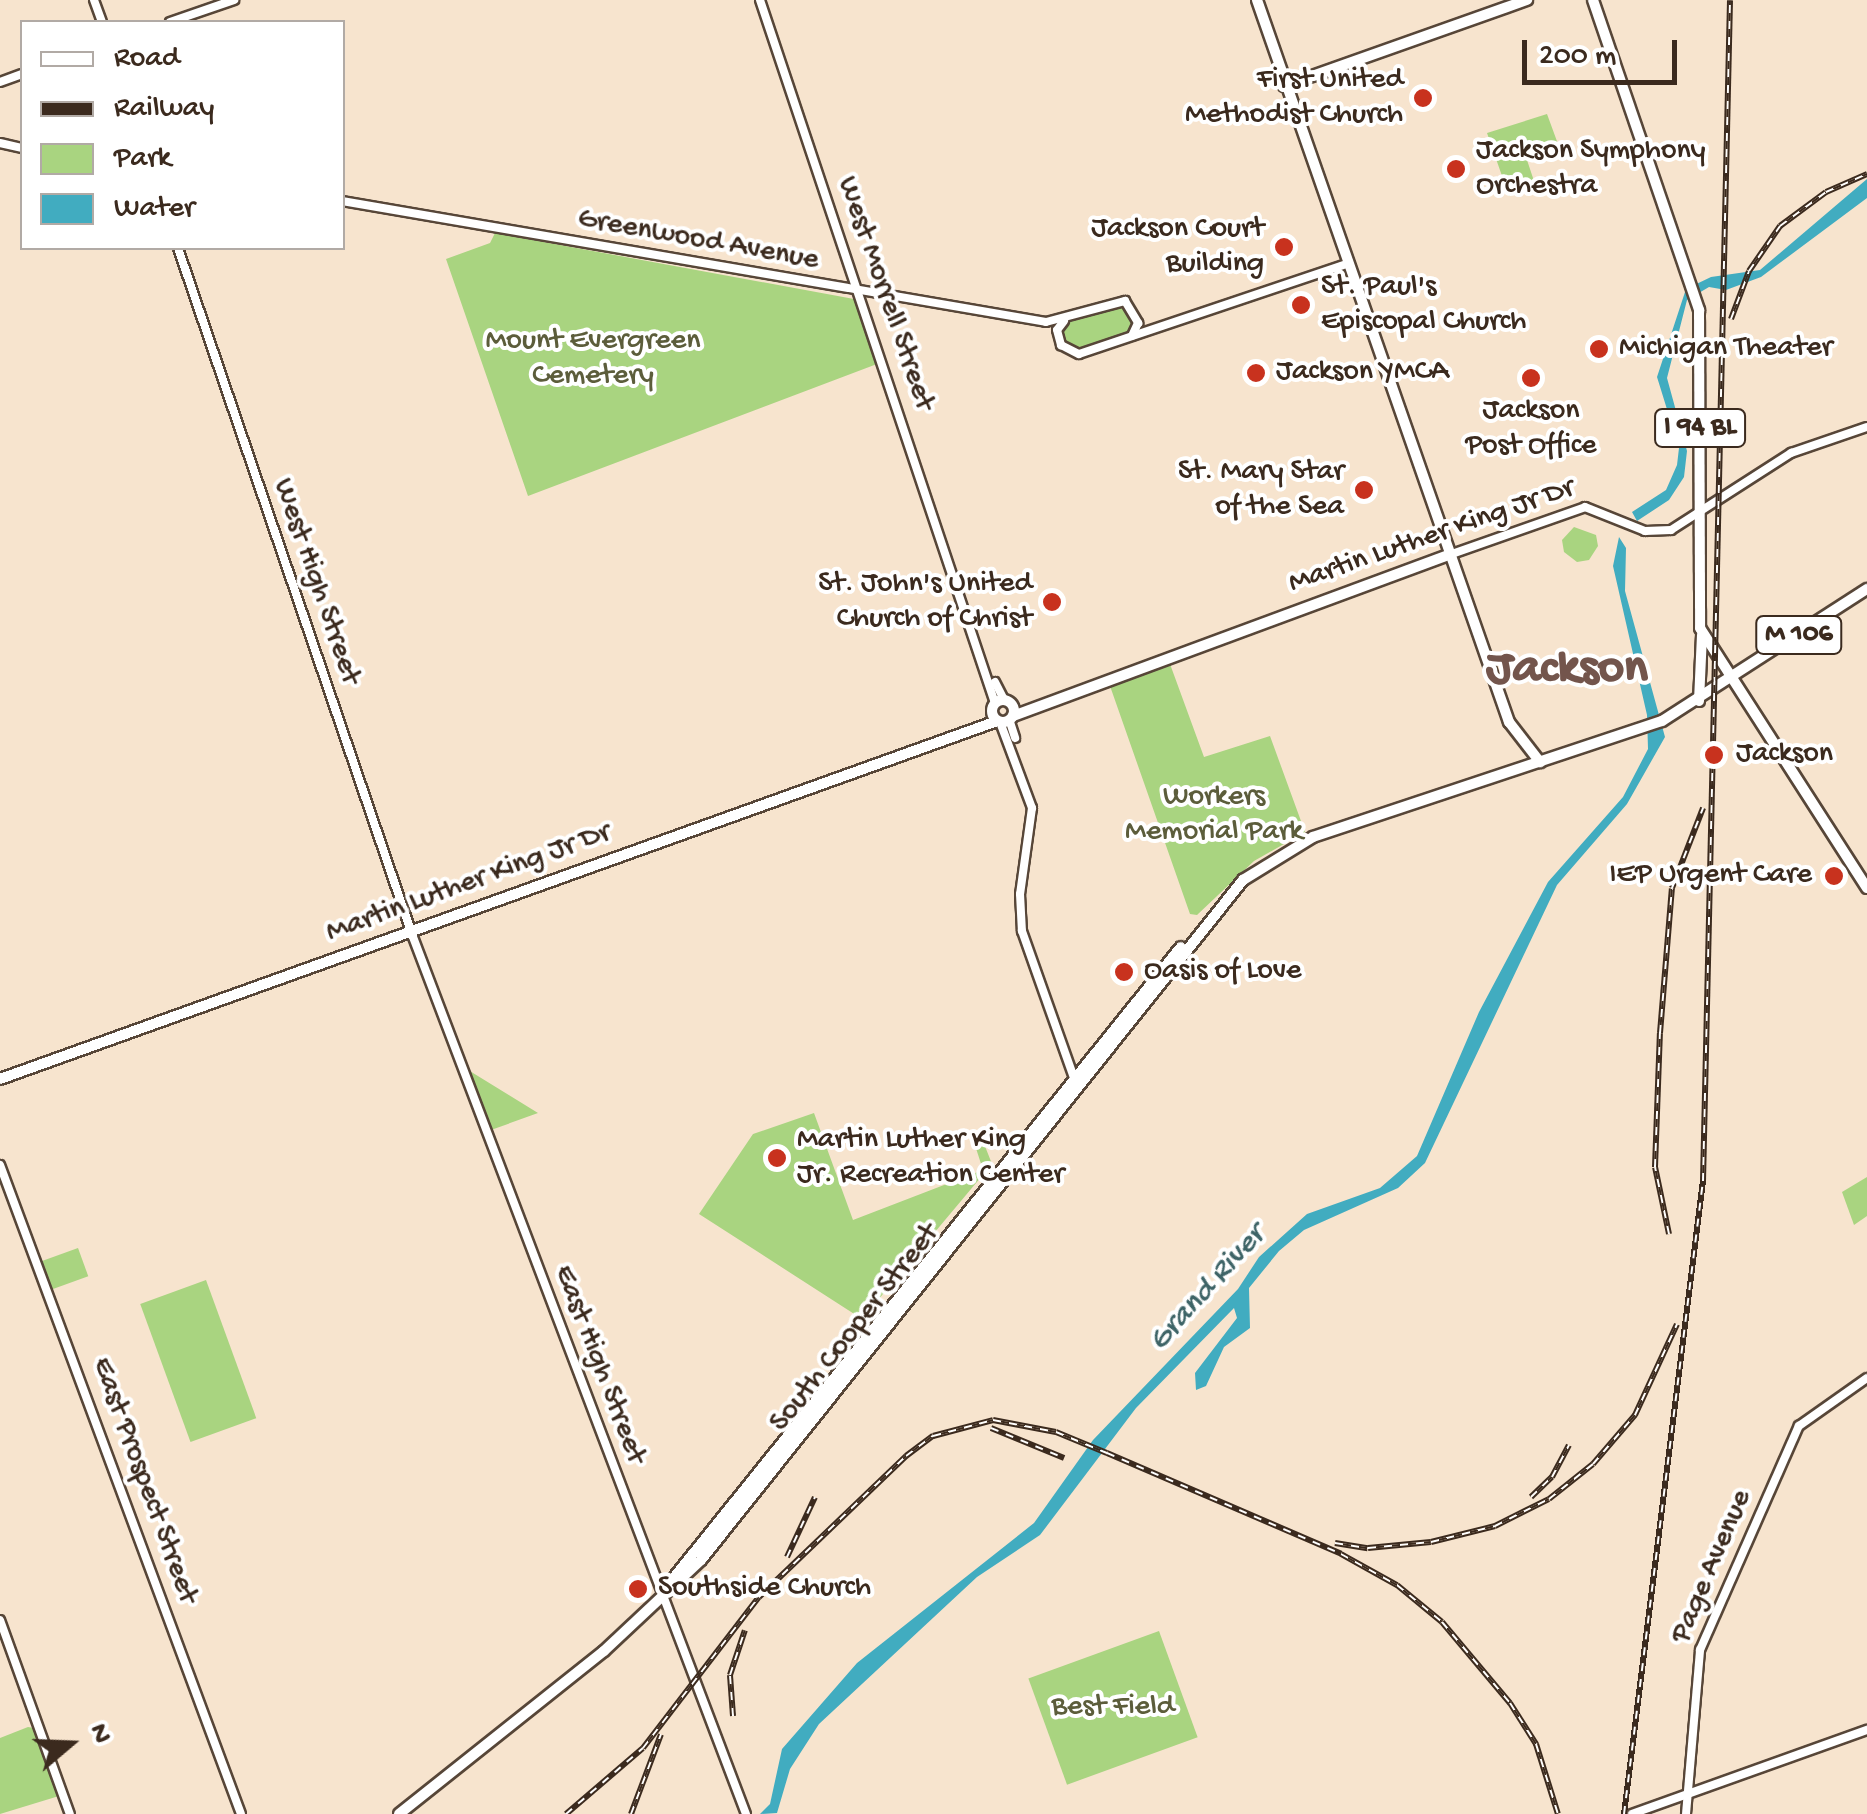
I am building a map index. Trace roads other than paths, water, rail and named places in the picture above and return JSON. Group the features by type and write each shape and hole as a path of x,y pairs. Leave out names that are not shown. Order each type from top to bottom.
{"main road":[{"path":"1256,0 1511,727 1540,762"},
{"path":"1284,86 1527,0"},
{"name":"I 94 BL","path":"1593,0 1696,300 1701,341 1702,634"},
{"name":"Martin Luther King Jr Dr","path":"0,1079 955,737 1003,712 1054,700 1449,555"},
{"name":"M 106","path":"1731,680 1867,589"},
{"path":"1702,634 1867,888"},
{"path":"1699,701 1702,634"},
{"name":"South Cooper Street","path":"399,1814 539,1705 660,1597 751,1502 1076,1083 1243,880 1299,843 1662,720 1731,680"}],"street":[{"path":"176,20 234,0"},
{"name":"West Morrell Street","path":"760,0 1021,767 1033,816 1021,923 1076,1083"},
{"name":"Greenwood Avenue","path":"345,202 1046,322 1064,321 1122,301 1132,305 1138,323"},
{"name":"West High Street","path":"179,250 411,931"},
{"path":"1046,322 1059,340 1079,354 1348,264"},
{"path":"1059,340 1064,321"},
{"path":"1132,336 1138,323 1148,332"},
{"name":"Martin Luther King Jr Dr","path":"1449,555 1585,507 1654,532 1699,514 1790,453 1867,426"},
{"name":"East High Street","path":"411,931 660,1597 746,1812"},
{"name":"East Prospect Street","path":"0,1165 241,1814"},
{"name":"Page Avenue","path":"1686,1814 1700,1650 1800,1426 1867,1378"},
{"path":"0,1620 70,1814"},
{"path":"1632,1814 1867,1730"}],"water":[{"path":"1867,179 1867,198 1761,277 1726,290 1709,287 1687,300 1667,378 1687,451 1684,477 1669,500 1637,521 1632,512 1666,490 1677,465 1679,448 1657,377 1686,289 1711,277 1760,270"},
{"name":"Grand River","path":"1619,537 1626,548 1625,591 1665,737 1627,804 1557,885 1425,1163 1398,1188 1304,1230 1279,1251 1249,1288 1250,1328 1224,1347 1206,1386 1196,1390 1195,1373 1237,1318 1234,1308 1136,1408 1040,1535 977,1577 819,1724 790,1769 777,1813 760,1814 770,1804 782,1749 857,1663 1034,1523 1093,1440 1238,1289 1259,1257 1307,1214 1380,1188 1417,1156 1479,1012 1548,882 1623,797 1648,749 1647,715 1613,566"}],"railway":[{"path":"1624,1814 1703,1181 1730,0"},
{"path":"1731,319 1749,271 1780,226 1826,192 1867,174"},
{"path":"1669,1234 1655,1167 1660,1033 1672,888 1703,808"},
{"path":"1335,1543 1368,1548 1431,1542 1495,1526 1549,1499 1593,1464 1635,1415 1677,1324"},
{"path":"566,1814 643,1748 759,1597 906,1456 933,1436 993,1420 1056,1432 1341,1554 1397,1585 1442,1622 1510,1703 1536,1744 1558,1814"},
{"path":"991,1428 1064,1458"},
{"path":"1531,1497 1552,1477 1569,1445"},
{"path":"787,1557 815,1497"},
{"path":"733,1716 730,1675 745,1630"},
{"path":"631,1814 661,1734"}],"place":[{"name":"First United Methodist Church","path":"1423,98"},
{"name":"Jackson Symphony Orchestra","path":"1456,169"},
{"name":"Jackson Court Building","path":"1284,247"},
{"name":"St. Paul's Episcopal Church","path":"1301,305"},
{"name":"Michigan Theater","path":"1599,349"},
{"name":"Jackson YMCA","path":"1256,373"},
{"name":"Jackson Post Office","path":"1531,378"},
{"name":"St. Mary Star of the Sea","path":"1364,490"},
{"name":"St. John's United Church of Christ","path":"1052,602"},
{"name":"Jackson","path":"1714,755"},
{"name":"IEP Urgent Care","path":"1834,876"},
{"name":"Oasis of Love","path":"1124,972"},
{"name":"Martin Luther King Jr. Recreation Center","path":"777,1158"},
{"name":"Southside Church","path":"638,1589"}],"district":[{"name":"Jackson","path":"1567,670"}],"park label":[{"name":"Mount Evergreen Cemetery","path":"593,359"},
{"name":"Workers Memorial Park","path":"1214,815"},
{"name":"Best Field","path":"1113,1708"}]}
